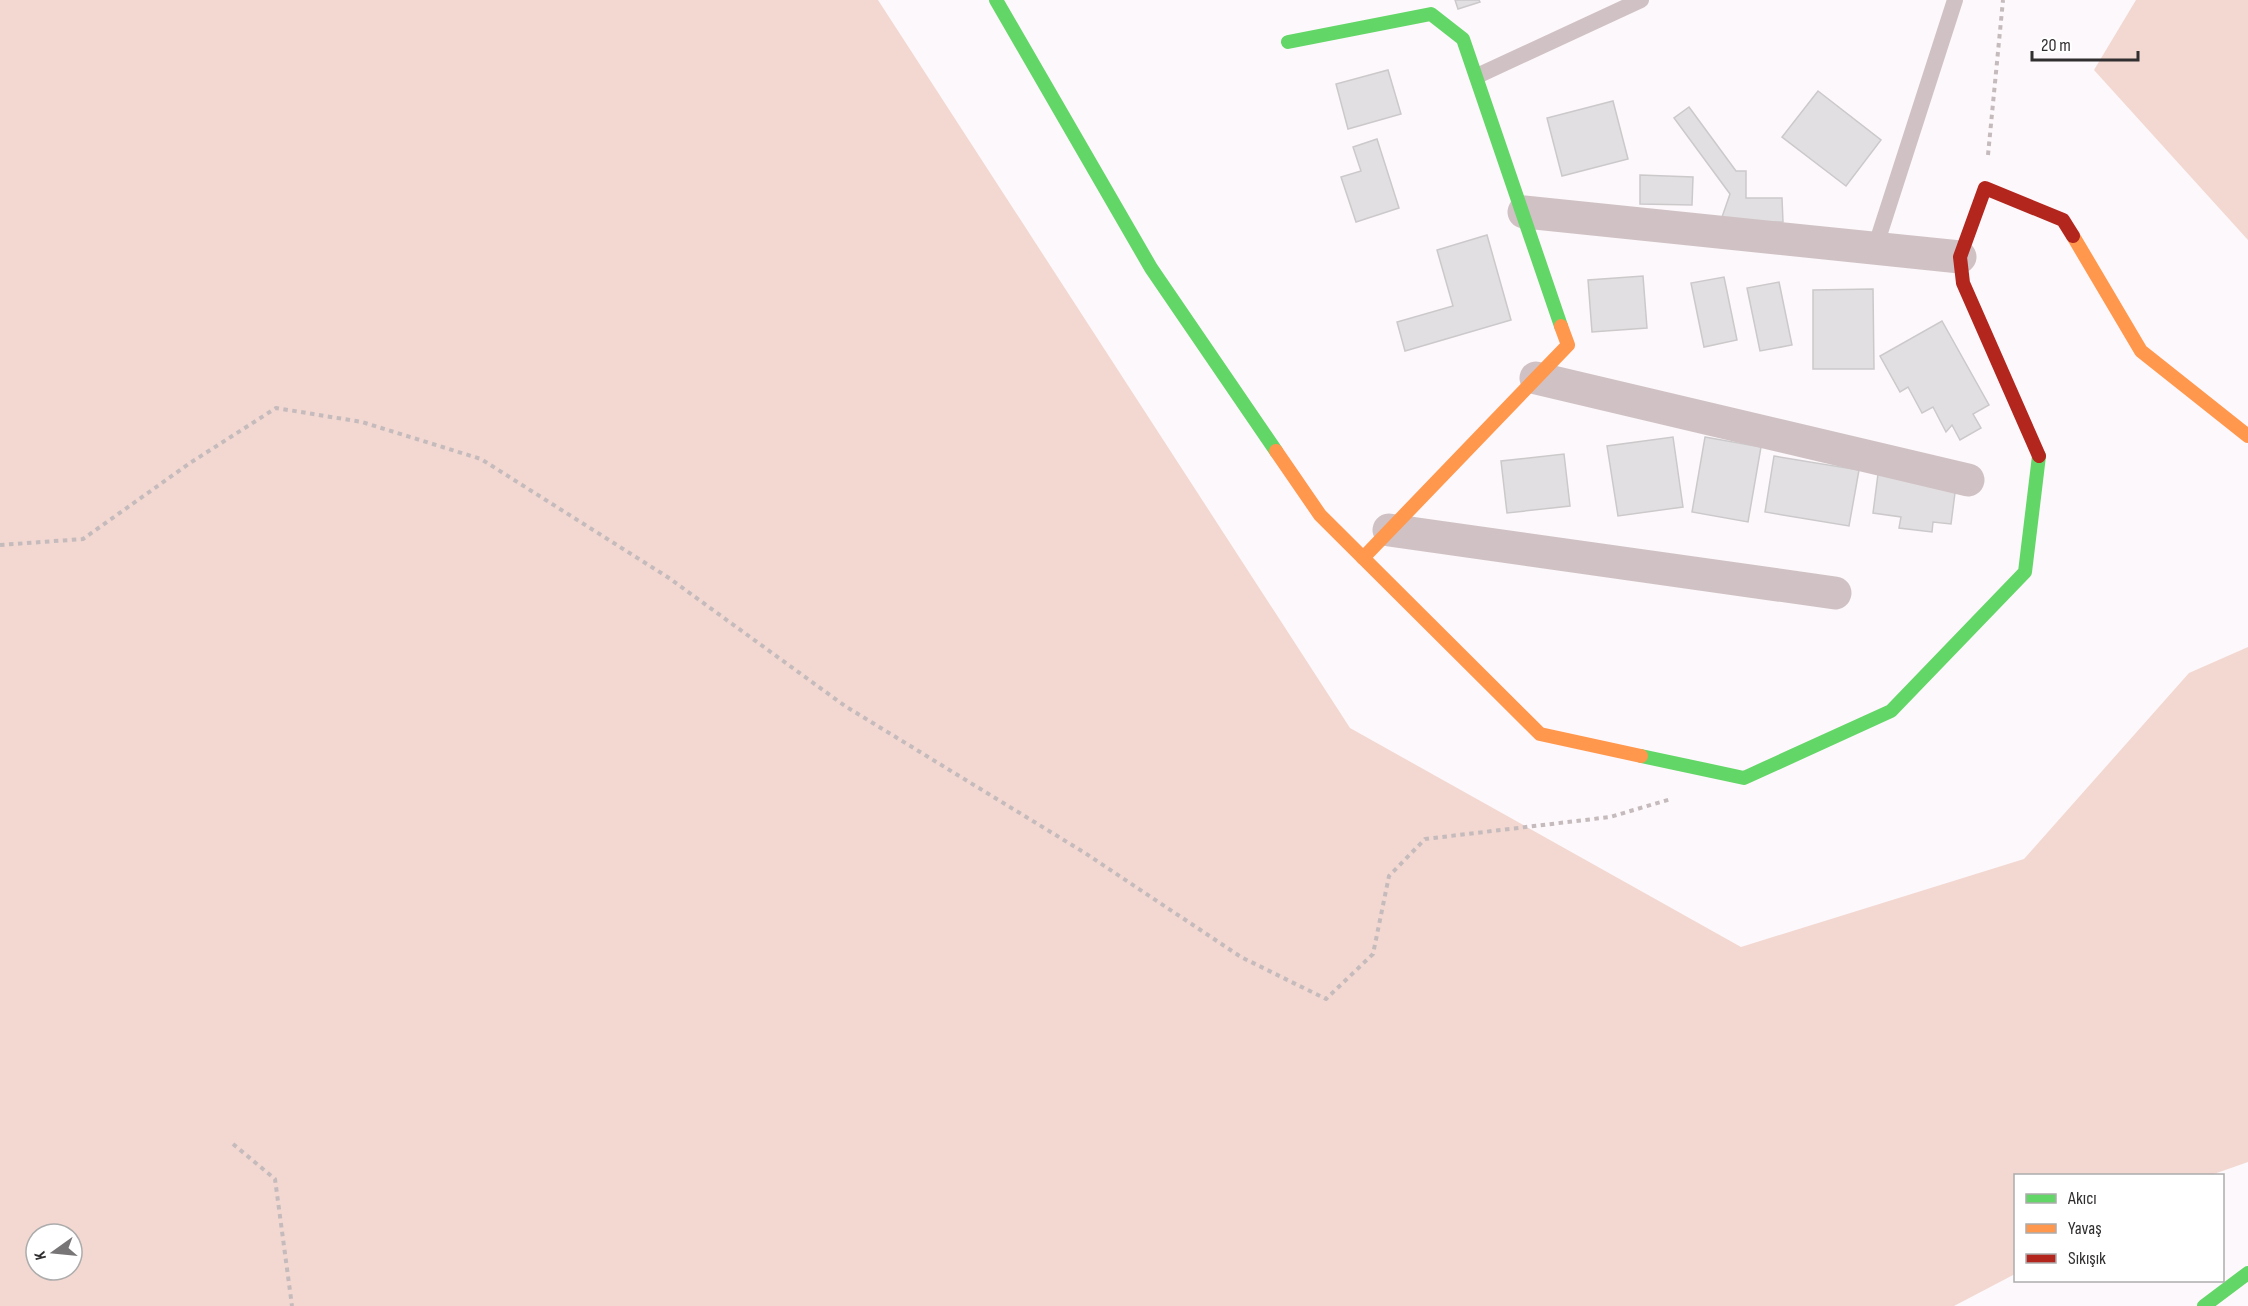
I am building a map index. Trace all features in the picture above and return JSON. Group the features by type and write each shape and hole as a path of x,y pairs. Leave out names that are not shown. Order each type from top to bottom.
{"street":[{"path":"996,0 1151,268 1320,515 1540,734 1744,778 1891,711 2025,572 2039,454 1963,283 1960,257 1985,188 2063,220 2141,351 2248,436"},
{"path":"1287,42 1431,14 1463,39 1568,345 1363,558"},
{"path":"1524,212 1960,257"},
{"path":"1536,378 1968,480"},
{"path":"1389,530 1835,593"},
{"path":"2204,1306 2248,1273"}],"lane":[{"path":"1477,76 1641,0"},
{"path":"1875,248 1955,0"}],"path":[{"path":"1985,188 2003,0"},
{"path":"0,546 83,539 190,463 276,408 362,422 481,459 669,578 845,706 1085,853 1242,957 1326,999 1373,954 1389,876 1425,839 1610,817 1677,798"},
{"path":"233,1144 275,1179 292,1306"}],"shaded area":[{"path":"0,0 878,0 1350,728 1741,947 2024,859 2189,673 2248,647 2248,1162 2214,1174 2014,1174 2014,1275 1954,1306 0,1306"},
{"path":"2136,0 2248,0 2248,240 2094,70"}],"building":[{"path":"1455,0 1479,0 1480,2 1458,9"},
{"path":"1388,70 1401,114 1348,129 1336,84"},
{"path":"1818,91 1881,140 1846,186 1782,137"},
{"path":"1613,101 1628,159 1562,176 1547,118"},
{"path":"1689,107 1736,171 1746,171 1746,198 1782,198 1783,222 1720,223 1730,194 1674,118"},
{"path":"1377,139 1399,208 1356,222 1341,177 1361,171 1353,147"},
{"path":"1640,175 1693,177 1692,205 1640,204"},
{"path":"1487,235 1511,320 1405,351 1397,322 1453,306 1437,250"},
{"path":"1643,276 1647,328 1592,332 1588,280"},
{"path":"1724,277 1737,340 1704,347 1691,283"},
{"path":"1779,282 1792,345 1760,351 1747,288"},
{"path":"1873,289 1874,369 1813,369 1813,290"},
{"path":"1942,321 1989,405 1973,414 1981,428 1960,440 1952,425 1946,432 1933,407 1922,413 1908,387 1900,392 1880,356"},
{"path":"1673,437 1683,507 1618,516 1607,446"},
{"path":"1705,437 1761,447 1748,522 1692,512"},
{"path":"1564,454 1570,506 1507,513 1501,461"},
{"path":"1774,456 1859,470 1849,526 1765,512"},
{"path":"1878,474 1956,485 1951,524 1933,522 1932,532 1899,528 1901,517 1873,513"}],"traffic: fast":[{"path":"996,0 1151,268 1276,451"},
{"path":"1288,42 1431,14 1463,39 1561,326"},
{"path":"1641,756 1744,778 1891,711 2025,572 2039,456"},
{"path":"2204,1306 2248,1273"}],"traffic: slow":[{"path":"2073,236 2141,351 2248,436"},
{"path":"1363,558 1568,345 1561,326"},
{"path":"1276,451 1320,515 1540,734 1641,756"}],"traffic: jam":[{"path":"2039,456 1963,283 1960,257 1985,188 2063,220 2073,236"}]}
